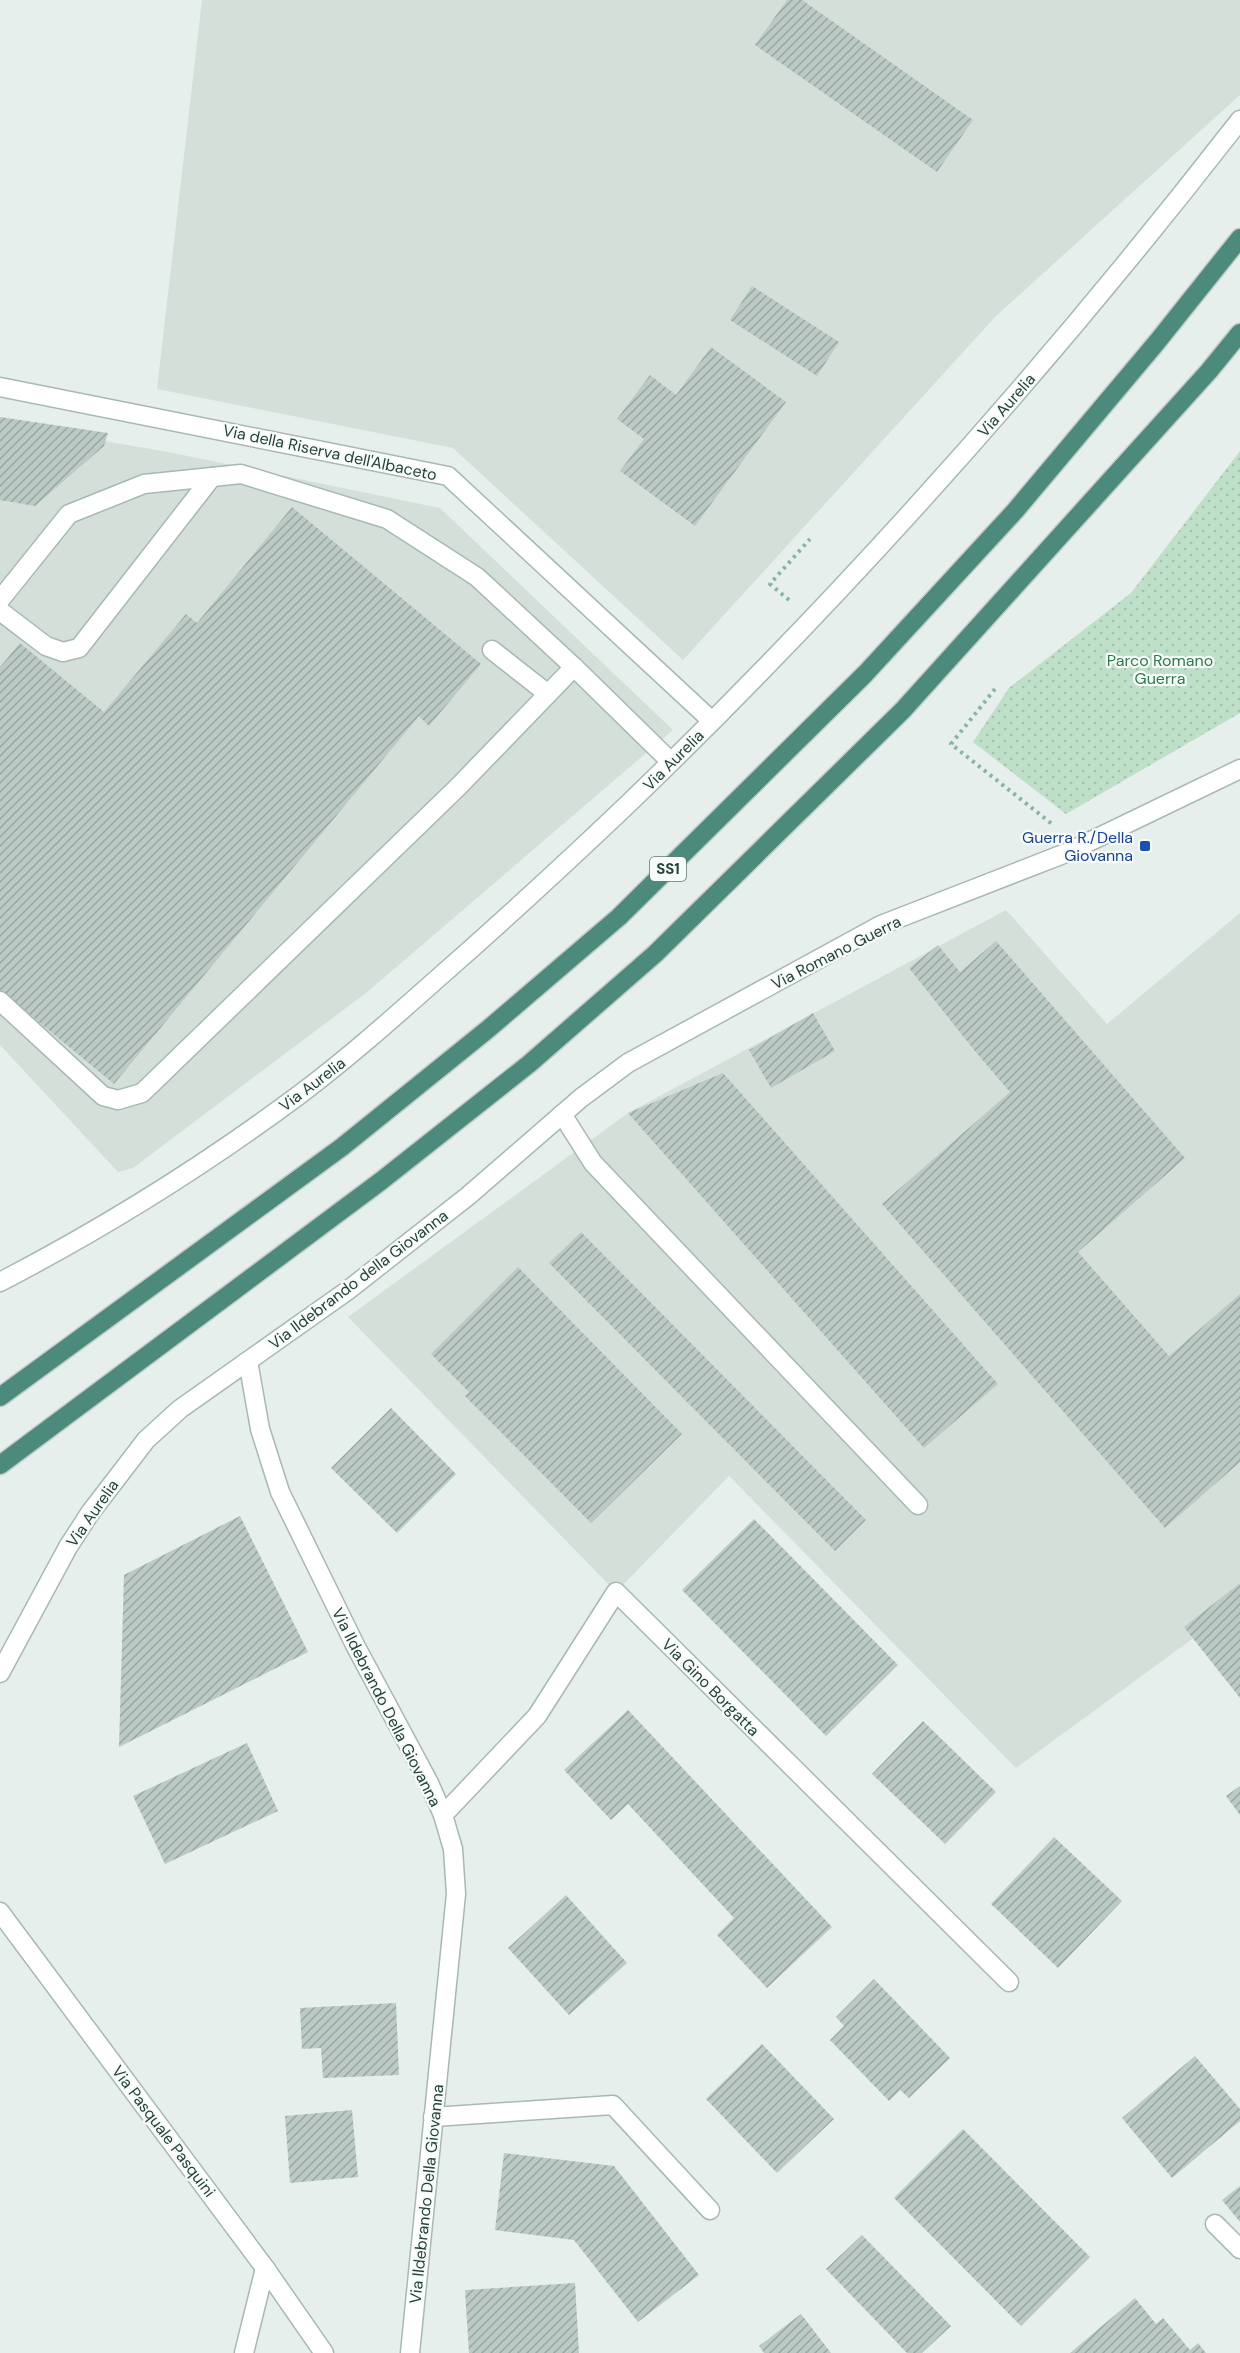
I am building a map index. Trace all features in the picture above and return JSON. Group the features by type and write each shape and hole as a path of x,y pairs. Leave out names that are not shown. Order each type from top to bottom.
{"highway":[{"name":"SS1","path":"0,1397 342,1147 487,1030 619,917 865,674 1000,528 1157,342 1240,238"},
{"path":"0,1465 381,1181 529,1064 655,954 903,710 1209,371 1240,333"}],"street":[{"name":"Via Aurelia","path":"0,1282 156,1192 248,1132 302,1093 387,1023 505,920 671,762 812,620 975,441 1143,243 1240,120"},
{"name":"Via della Riserva dell'Albaceto","path":"0,387 448,476 712,721"},
{"path":"0,600 69,514 144,484 241,474 387,519 477,577 574,667 671,762"},
{"path":"0,611 46,646 63,652 79,648 212,477"},
{"path":"492,650 548,694"},
{"path":"0,1001 103,1096 118,1100 142,1093 458,787 574,667"},
{"name":"Via Romano Guerra","path":"468,1196 562,1114 628,1063 881,926 1066,853 1240,769"},
{"path":"562,1114 593,1163 918,1505"},
{"name":"Via Ildebrando della Giovanna","path":"248,1361 347,1291 468,1196"},
{"name":"Via Aurelia","path":"0,1673 68,1547 90,1513 146,1440 180,1409 248,1361"},
{"name":"Via Ildebrando Della Giovanna","path":"248,1361 260,1429 280,1492 354,1645 429,1783 453,1849 456,1894 410,2353"},
{"name":"Via Gino Borgatta","path":"442,1815 537,1716 616,1592 1009,1982"},
{"name":"Via Pasquale Pasquini","path":"0,1912 265,2268 324,2353"},
{"name":"Via Ildebrando della Giovanna","path":"433,2117 613,2105 710,2210"},
{"path":"1215,2224 1240,2249"},
{"path":"244,2353 265,2268"}],"path":[{"path":"770,584 810,539"},
{"path":"995,689 951,744 1052,825 1066,853"}],"shaded area":[{"path":"202,0 1240,0 1240,95 996,316 683,660 453,448 157,389"},
{"path":"0,423 168,452 440,508 673,730 366,993 133,1168 118,1172 0,1045"},
{"path":"1006,910 1107,1024 1240,913 1240,1604 1016,1768 729,1476 616,1592 348,1317 628,1113"}],"green space":[{"name":"Parco Romano Guerra","path":"1240,451 1240,713 1066,814 973,742 1009,688 1131,593"}],"building":[{"path":"787,0 802,0 973,120 937,172 755,45"},
{"path":"752,286 839,342 817,376 730,320"},
{"path":"711,347 786,402 695,526 620,471 644,439 617,419 650,375 676,395"},
{"path":"0,417 108,433 104,446 35,506 0,500"},
{"path":"292,507 481,664 429,726 419,716 114,1084 0,990 0,667 20,643 104,712 186,614 197,623"},
{"path":"996,941 1185,1158 1078,1252 1169,1356 1240,1294 1240,1462 1165,1528 882,1204 1010,1092 909,968 938,945 960,972"},
{"path":"813,1013 835,1051 771,1088 749,1050"},
{"path":"723,1073 998,1384 924,1448 628,1113"},
{"path":"581,1232 866,1520 835,1551 549,1263"},
{"path":"518,1267 682,1434 591,1523 465,1396 469,1392 431,1354"},
{"path":"391,1408 456,1474 397,1533 331,1468"},
{"path":"240,1516 308,1652 119,1747 124,1575"},
{"path":"754,1519 898,1665 826,1736 682,1590"},
{"path":"1240,1583 1240,1698 1184,1627"},
{"path":"628,1710 832,1927 767,1988 717,1935 734,1918 628,1804 611,1820 564,1770"},
{"path":"923,1721 996,1792 945,1844 872,1774"},
{"path":"247,1743 278,1811 165,1864 133,1796"},
{"path":"1240,1786 1240,1815 1226,1796"},
{"path":"1054,1837 1122,1901 1058,1968 991,1904"},
{"path":"566,1895 627,1963 569,2015 508,1948"},
{"path":"874,1979 950,2058 909,2098 900,2090 889,2101 830,2040 844,2026 836,2017"},
{"path":"396,2003 399,2075 323,2078 321,2048 302,2049 300,2008"},
{"path":"762,2044 834,2119 777,2173 706,2099"},
{"path":"1195,2056 1240,2109 1240,2121 1172,2178 1122,2118"},
{"path":"352,2110 358,2177 290,2183 285,2116"},
{"path":"963,2129 1090,2257 1021,2326 894,2198"},
{"path":"504,2153 614,2166 699,2275 638,2322 574,2240 495,2230"},
{"path":"1240,2186 1240,2222 1222,2200"},
{"path":"862,2235 951,2326 922,2353 907,2353 826,2269"},
{"path":"575,2283 579,2353 469,2353 465,2290"},
{"path":"1135,2298 1156,2324 1163,2318 1190,2350 1198,2343 1206,2353 1070,2353"},
{"path":"801,2314 831,2353 764,2353 759,2346"}],"place":[{"name":"Guerra R./Della Giovanna","path":"1145,846"}]}
